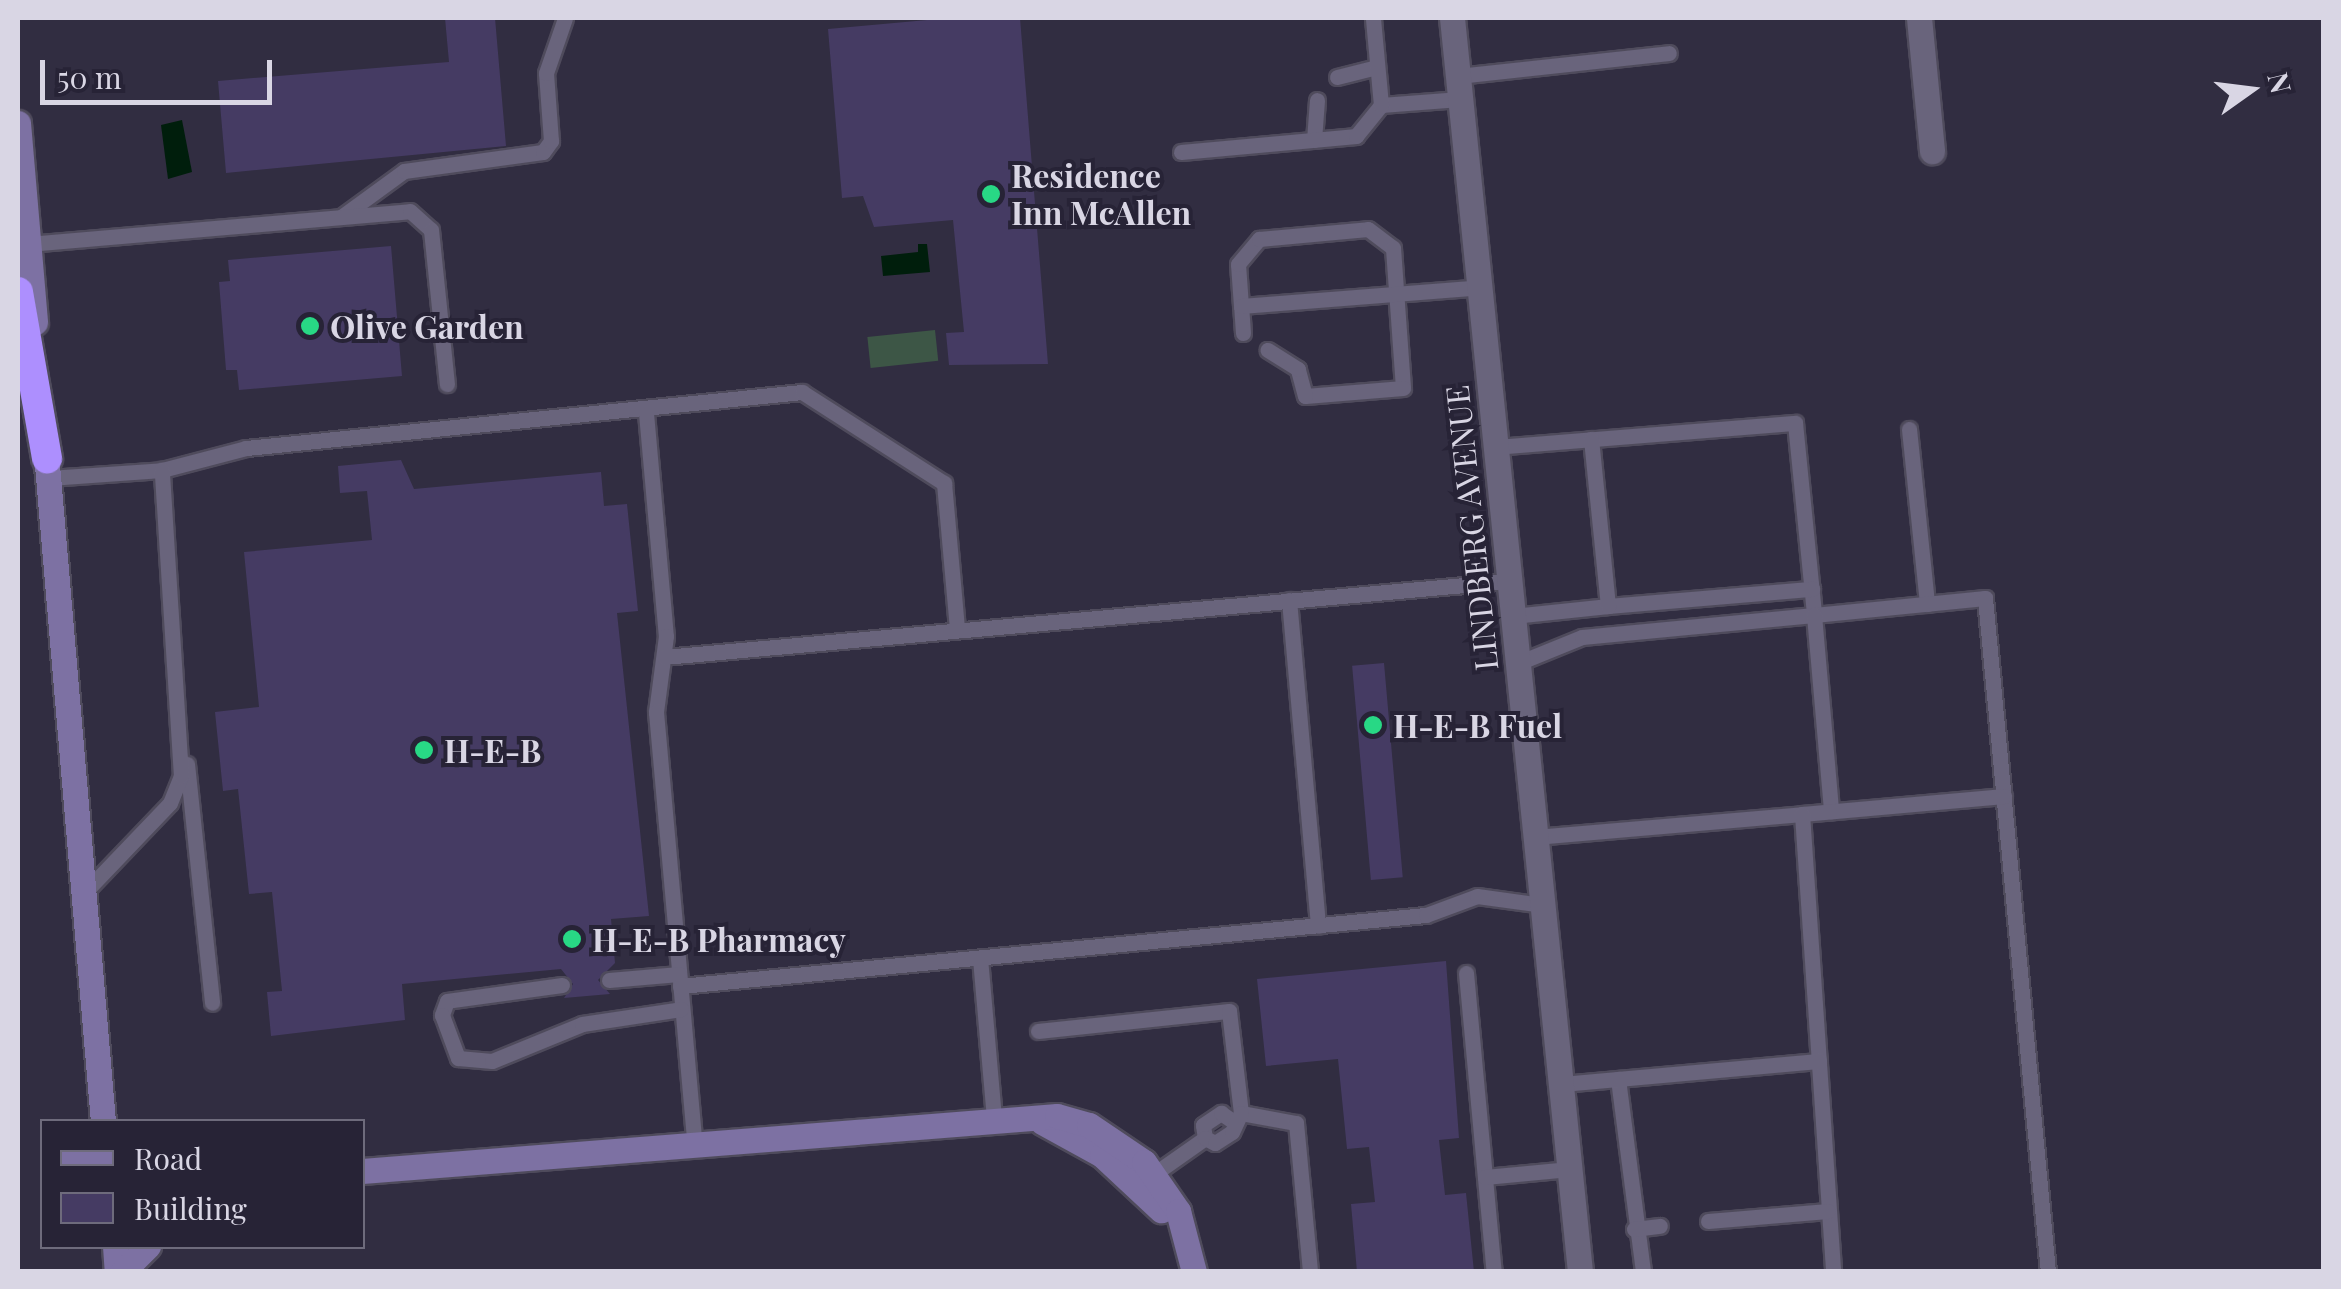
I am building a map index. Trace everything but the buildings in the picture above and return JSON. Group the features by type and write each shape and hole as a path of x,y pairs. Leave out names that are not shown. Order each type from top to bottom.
{"highway":[{"path":"18,292 48,469"}],"main road":[{"path":"18,122 104,1119"},
{"path":"1034,1117 1148,1192 1179,1272"},
{"path":"365,1170 694,1140 1034,1117 1088,1124 1154,1174 1178,1210 1194,1272"},
{"path":"120,1272 145,1249"}],"street":[{"name":"LINDBERG AVENUE","path":"1452,18 1580,1272"},
{"path":"1919,18 1932,151"}],"lane":[{"path":"340,217 404,171 542,152 551,142 546,72 565,18"},
{"path":"1372,18 1381,106"},
{"path":"1181,152 1356,136 1381,106 1459,88 1669,53"},
{"path":"1337,77 1377,67"},
{"path":"1314,140 1317,100"},
{"path":"28,244 410,210 431,230 446,384"},
{"path":"1244,333 1238,264 1259,239 1368,228 1393,248 1403,388 1305,396 1298,369 1267,350"},
{"path":"1242,306 1480,287"},
{"path":"48,469 162,470 246,448 646,414 802,392 935,472 947,498 957,628"},
{"path":"646,414 664,657 656,712 694,1140"},
{"path":"1496,446 1796,422 1831,811"},
{"path":"1909,429 1927,604"},
{"path":"1591,439 1608,606"},
{"path":"162,470 212,1004"},
{"path":"664,657 1509,581"},
{"path":"1512,616 1812,588"},
{"path":"1518,664 1582,637 1985,598 2048,1272"},
{"path":"1289,600 1318,926"},
{"path":"84,893 170,803 185,745"},
{"path":"1536,837 2004,796"},
{"path":"1802,814 1832,1272"},
{"path":"609,980 679,980 980,958 1318,926 1426,915 1477,896 1543,905"},
{"path":"980,958 994,1119"},
{"path":"1466,974 1494,1272"},
{"path":"562,984 447,1001 444,1026 458,1058 492,1060 582,1024 682,1009"},
{"path":"1038,1031 1229,1011 1236,1116"},
{"path":"1561,1084 1818,1061"},
{"path":"1618,1079 1634,1229 1643,1272"},
{"path":"1154,1174 1204,1138 1203,1125 1221,1113 1296,1123 1310,1272"},
{"path":"1485,1177 1570,1168"},
{"path":"1708,1221 1828,1211"},
{"path":"1634,1229 1660,1226"}],"shaded area":[{"path":"182,120 192,172 168,179 161,125"},
{"path":"918,244 927,244 930,272 883,276 881,256 918,252"},
{"path":"935,330 938,361 871,368 867,337"}],"place":[{"name":"Residence Inn McAllen","path":"991,194"},
{"name":"Olive Garden","path":"310,326"},
{"name":"H-E-B Fuel","path":"1373,725"},
{"name":"H-E-B","path":"424,750"},
{"name":"H-E-B Pharmacy","path":"572,939"}]}
